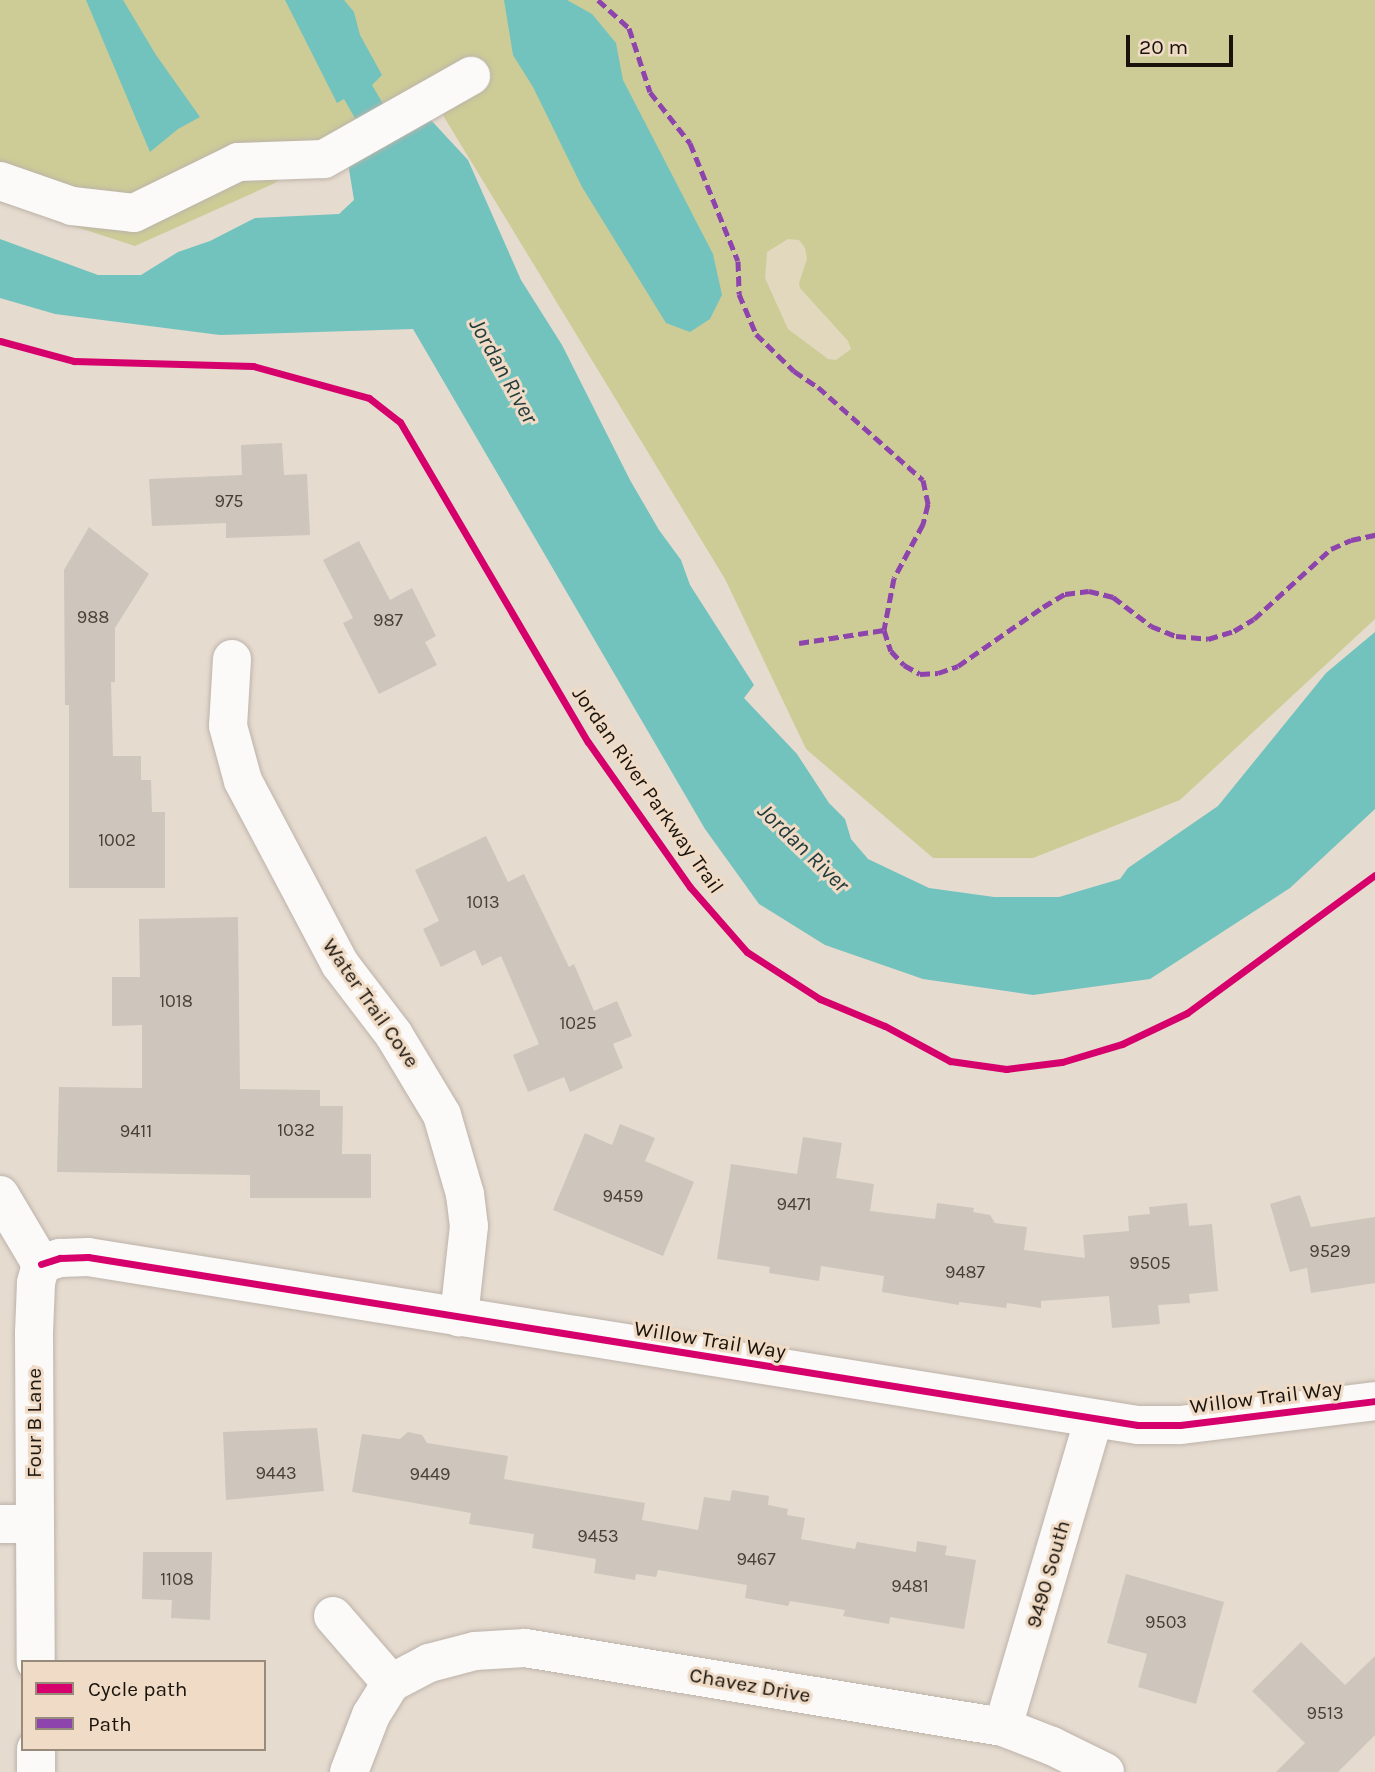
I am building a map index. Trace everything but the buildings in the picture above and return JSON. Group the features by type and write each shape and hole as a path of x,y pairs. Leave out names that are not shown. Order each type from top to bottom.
{"street":[{"path":"0,181 72,206 134,213 238,162 324,159 471,76"},
{"name":"Water Trail Cove","path":"232,659 228,726 243,781 340,964 399,1043 442,1115 465,1194 469,1226 459,1317"},
{"path":"0,1195 41,1264"},
{"name":"Willow Trail Way","path":"41,1264 60,1258 88,1257 1138,1426 1180,1425 1375,1401"},
{"name":"Four B Lane","path":"36,1660 17,1524 36,1283 41,1264"},
{"name":"9490 South","path":"1003,1727 1093,1420"},
{"path":"333,1616 391,1683 370,1715 349,1772"},
{"name":"Chavez Drive","path":"391,1683 440,1660 475,1651 525,1648 1003,1727 1052,1746 1105,1772"},
{"path":"36,1751 36,1772"}],"shaded area":[{"path":"0,0 1375,0 1375,619 1180,800 1033,858 933,858 806,749 725,579 424,84 273,184 135,246 0,202"}],"sand":[{"path":"788,239 799,240 805,248 807,259 799,283 800,288 848,341 851,349 836,360 828,359 788,329 765,278 767,252"}],"water":[{"path":"86,0 123,0 156,55 200,117 178,129 150,152"},
{"name":"Jordan River","path":"285,0 344,0 354,12 360,35 382,75 372,85 399,131 429,118 468,160 521,280 562,345 630,480 659,530 681,560 690,585 754,685 744,698 797,754 829,803 845,819 851,839 868,859 929,888 994,897 1059,897 1120,879 1128,868 1218,806 1326,673 1375,632 1375,809 1290,888 1150,979 1033,995 923,979 825,945 759,904 705,829 413,329 220,335 55,314 0,298 0,239 98,275 141,275 178,252 210,241 255,218 339,214 354,200 348,163 371,146 344,99 337,103"},
{"path":"504,0 567,0 592,14 616,43 623,80 713,254 722,295 710,319 690,332 666,323 582,187 533,87 513,55"}],"marked path":[{"path":"598,0 629,28 650,92 690,143 738,261 739,294 756,334 794,371 818,387 923,480 928,504 923,524 894,578 884,630 891,651 904,665 920,674 938,673 958,666 1065,594 1089,591 1113,597 1151,626 1176,636 1208,639 1234,631 1254,619 1331,549 1351,540 1375,535"},
{"path":"799,643 884,630"}],"cycle path":[{"name":"Jordan River Parkway Trail","path":"0,341 74,361 253,366 369,398 400,422 588,742 690,887 747,952 820,999 885,1026 950,1061 1006,1069 1062,1062 1122,1044 1187,1013 1375,875"},
{"path":"41,1264 60,1258 88,1257 1138,1425 1180,1425 1375,1401"}]}
